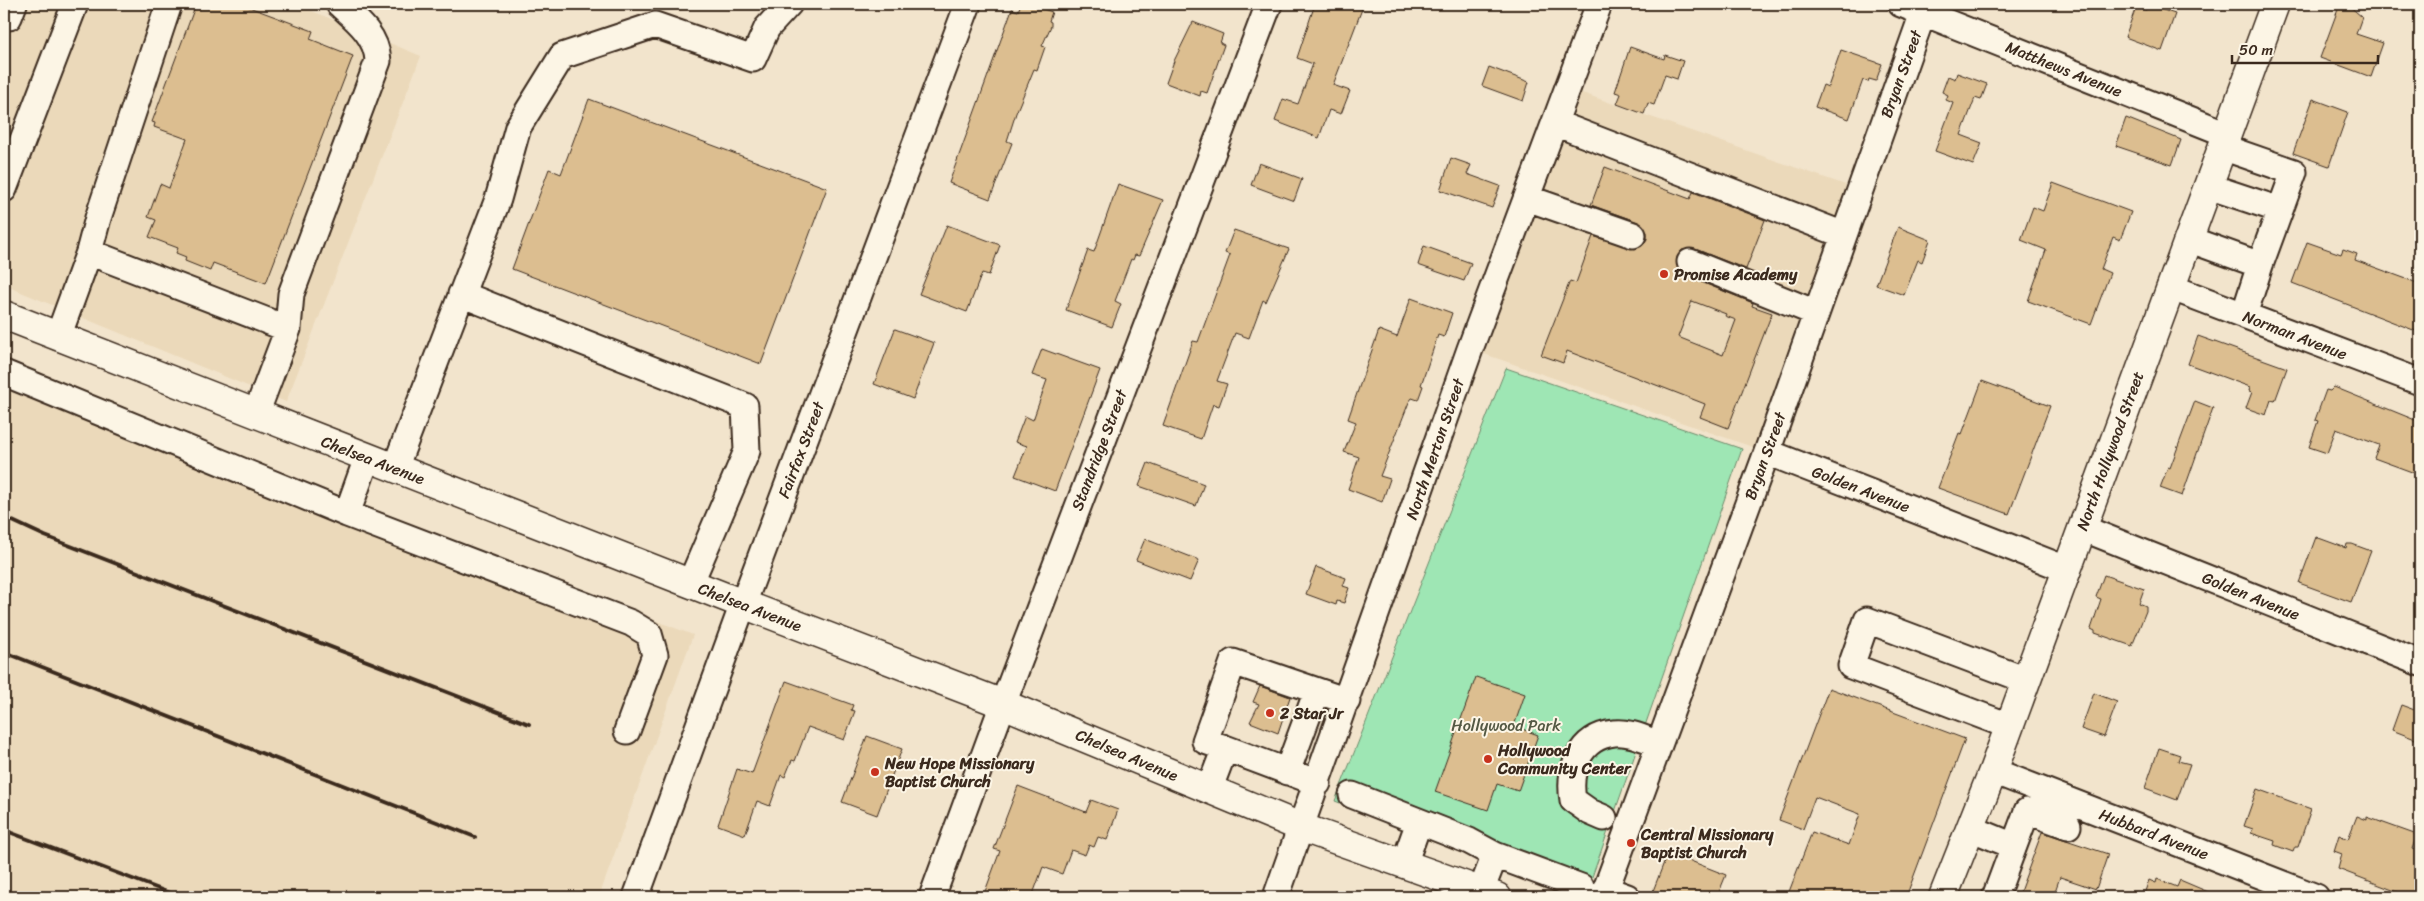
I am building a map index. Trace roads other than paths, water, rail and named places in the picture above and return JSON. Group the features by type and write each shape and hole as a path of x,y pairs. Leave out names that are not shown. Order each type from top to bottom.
{"main road":[{"name":"North Hollywood Street","path":"1943,897 1993,771 2276,4"},
{"name":"Chelsea Avenue","path":"4,315 690,584 1003,704 1302,828 1489,894"}],"street":[{"path":"4,17 9,17 14,4"},
{"path":"4,189 75,4"},
{"path":"58,337 89,252 98,218 169,4"},
{"path":"256,414 288,329 291,294 378,61 377,48 363,26 339,4"},
{"path":"395,468 498,199 518,127 562,56 655,25 753,59 767,28 789,4"},
{"name":"Fairfax Street","path":"636,897 743,604 968,4"},
{"name":"Standridge Street","path":"932,897 1003,704 1269,4"},
{"name":"North Merton Street","path":"1276,897 1318,783 1470,349 1600,4"},
{"name":"Matthews Avenue","path":"1900,4 2225,140 2294,172 2280,210"},
{"name":"Bryan Street","path":"1604,893 1767,452 1923,13"},
{"path":"1555,123 1844,235"},
{"path":"2208,186 2280,210 2244,315"},
{"path":"1527,198 1633,234"},
{"path":"2188,239 2260,265"},
{"path":"89,252 288,329"},
{"path":"1690,262 1816,313"},
{"name":"Norman Avenue","path":"2170,287 2420,382"},
{"path":"461,294 745,406 747,451 690,584"},
{"path":"4,373 347,514 631,623 649,634 654,655 626,731"},
{"name":"Golden Avenue","path":"1767,452 2066,569"},
{"path":"347,514 367,458"},
{"name":"Golden Avenue","path":"2082,528 2420,663"},
{"path":"2009,726 1851,666 1867,620 2026,680"},
{"path":"1318,783 1205,741 1233,662 1347,701"},
{"path":"1288,772 1317,691"},
{"path":"1604,818 1590,812 1573,800 1571,784 1578,756 1592,739 1614,733 1628,733 1659,744"},
{"path":"1209,790 1226,748"},
{"name":"Hubbard Avenue","path":"1993,771 2316,897"},
{"path":"1352,795 1469,841 1495,855 1604,893"},
{"path":"1994,897 2027,811 2068,826"},
{"path":"1404,864 1419,822"},
{"path":"1970,828 2014,846"},
{"path":"1489,894 1495,855"}],"railway":[{"path":"4,517 45,536 529,724"},
{"path":"4,652 475,837"},
{"path":"4,830 180,897"}],"place":[{"name":"Promise Academy","path":"1664,274"},
{"name":"2 Star Jr","path":"1270,713"},
{"name":"Hollywood Community Center","path":"1488,759"},
{"name":"New Hope Missionary Baptist Church","path":"875,772"},
{"name":"Central Missionary Baptist Church","path":"1631,843"}],"park label":[{"name":"Hollywood Park","path":"1506,725"}]}
